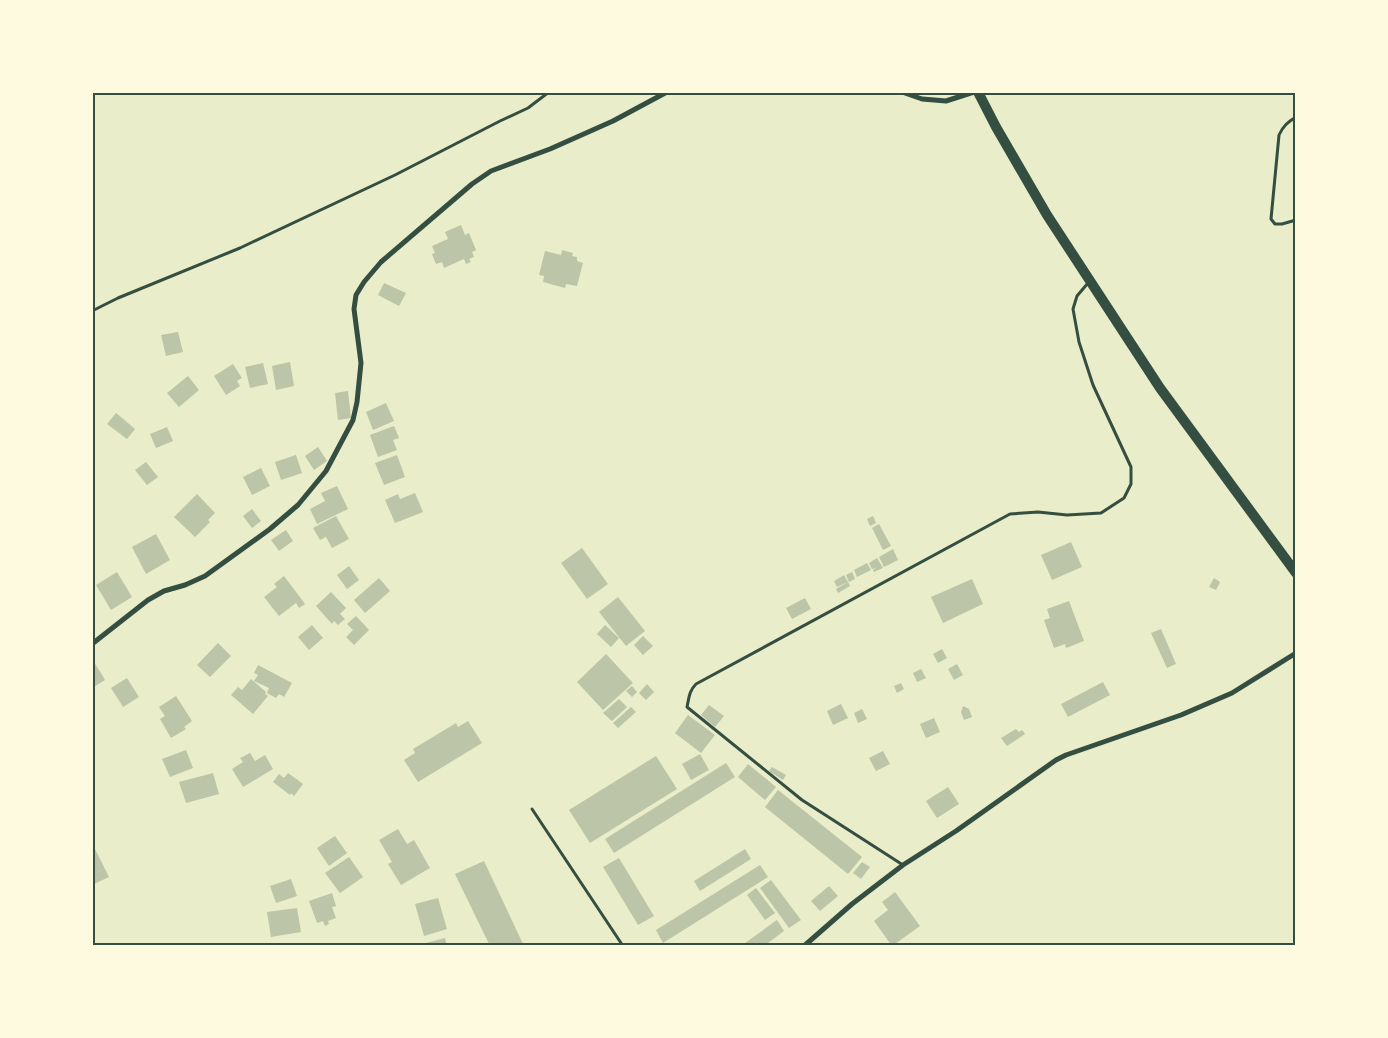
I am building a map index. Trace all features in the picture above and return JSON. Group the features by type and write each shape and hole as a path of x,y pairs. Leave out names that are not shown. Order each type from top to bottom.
{"main road":[{"path":"978,92 1047,215 1160,388 1296,573"}],"street":[{"path":"92,644 148,600 164,591 185,585 205,576 270,529 298,505 326,471 353,420 357,402 362,363 354,309 356,295 381,262 472,184 491,171 613,121 667,92"},
{"path":"902,92 922,99 946,101 974,92"},
{"path":"804,946 852,904 903,865 956,831 1056,760 1181,715 1232,693 1296,653"}],"lane":[{"path":"92,311 118,298 240,248 386,179 528,108 550,92"},
{"path":"1296,117 1288,121 1280,135 1271,219 1275,224 1296,220"},
{"path":"903,865 794,794 687,708 690,694 696,684 1010,514 1038,512 1067,515 1101,513 1124,498 1131,484 1131,467 1093,384 1079,342 1073,309 1077,296 1090,281"},
{"path":"532,809 623,946"}],"building":[{"path":"461,225 465,235 469,233 476,250 472,252 474,257 469,259 471,262 466,264 464,259 444,268 442,262 436,264 432,254 435,253 432,246 448,239 445,232"},
{"path":"562,250 573,253 572,256 577,257 577,261 583,263 577,286 566,284 565,288 543,282 544,276 539,275 545,251 561,255"},
{"path":"384,283 406,293 399,306 378,295"},
{"path":"178,332 183,352 166,356 161,335"},
{"path":"290,362 294,386 276,390 272,366"},
{"path":"263,363 268,384 250,388 245,367"},
{"path":"233,364 242,378 237,381 240,386 226,395 214,376"},
{"path":"188,376 199,390 179,407 167,393"},
{"path":"348,391 351,418 338,420 335,393"},
{"path":"386,403 394,421 373,430 366,412"},
{"path":"116,413 135,429 127,439 107,424"},
{"path":"394,426 399,438 393,440 397,450 378,457 370,435"},
{"path":"167,427 173,441 156,448 150,434"},
{"path":"318,447 327,461 314,470 305,456"},
{"path":"296,455 302,473 281,480 275,462"},
{"path":"397,455 405,477 384,485 375,463"},
{"path":"146,462 158,477 147,485 135,470"},
{"path":"261,468 270,486 252,495 243,477"},
{"path":"337,486 348,509 317,524 310,509 325,501 321,493"},
{"path":"415,493 423,512 395,523 385,500 398,494 400,499"},
{"path":"197,494 215,513 208,520 210,522 195,537 174,517"},
{"path":"252,509 261,521 252,528 243,516"},
{"path":"336,516 349,539 332,548 326,537 320,540 313,528"},
{"path":"873,516 876,523 870,526 867,519"},
{"path":"879,524 891,546 883,550 872,528"},
{"path":"286,530 293,541 279,551 271,540"},
{"path":"156,534 170,560 146,574 132,547"},
{"path":"1071,542 1082,567 1052,580 1041,555"},
{"path":"582,548 608,584 587,599 561,563"},
{"path":"893,549 898,560 884,567 879,557"},
{"path":"877,558 883,568 874,572 873,570 876,568 872,569 869,563"},
{"path":"867,563 871,570 857,577 854,570"},
{"path":"349,566 359,580 347,589 337,575"},
{"path":"117,572 132,597 111,610 96,585"},
{"path":"852,572 855,579 849,582 846,575"},
{"path":"844,575 848,582 837,587 834,581"},
{"path":"284,576 305,604 299,608 296,603 279,616 264,597 277,587 274,584"},
{"path":"379,578 390,591 365,613 354,600"},
{"path":"1214,578 1220,582 1216,590 1209,587"},
{"path":"972,579 983,604 943,623 931,597"},
{"path":"848,582 850,586 838,593 836,589"},
{"path":"331,592 346,608 340,614 345,619 338,625 334,621 332,624 316,606"},
{"path":"618,597 645,631 626,646 599,612"},
{"path":"805,598 811,609 792,619 786,608"},
{"path":"1069,601 1084,641 1066,648 1065,644 1054,648 1044,620 1050,618 1047,609"},
{"path":"356,616 369,630 354,645 346,637 353,630 347,624"},
{"path":"312,625 323,638 309,650 298,637"},
{"path":"605,625 619,638 611,647 597,634"},
{"path":"1161,629 1176,664 1167,668 1151,633"},
{"path":"643,636 653,646 643,655 634,645"},
{"path":"218,643 231,656 210,677 197,665"},
{"path":"942,649 947,658 938,663 933,654"},
{"path":"606,654 633,683 603,710 577,682"},
{"path":"94,662 105,680 92,688 92,663"},
{"path":"957,664 963,675 954,680 948,669"},
{"path":"258,665 292,683 284,697 279,694 276,698 267,693 269,688 254,681 258,675 254,673"},
{"path":"921,669 926,678 917,682 913,673"},
{"path":"127,678 139,697 123,707 111,688"},
{"path":"251,679 268,696 253,714 231,695 238,687 242,690"},
{"path":"1103,682 1110,695 1068,717 1061,704"},
{"path":"901,683 904,689 897,693 894,686"},
{"path":"647,684 654,692 646,700 639,693"},
{"path":"632,686 637,692 632,697 626,691"},
{"path":"176,696 192,721 184,727 186,729 171,738 160,719 165,716 159,707"},
{"path":"619,699 627,707 612,721 603,713"},
{"path":"841,704 848,718 833,725 827,711"},
{"path":"709,705 724,716 715,727 701,715"},
{"path":"963,706 969,709 972,717 964,720 961,712"},
{"path":"631,707 636,712 618,728 613,723"},
{"path":"862,709 867,719 858,723 854,713"},
{"path":"688,715 715,735 701,753 675,733"},
{"path":"934,718 940,732 926,738 920,724"},
{"path":"468,721 482,743 418,782 404,760 415,753 413,749 456,723 458,727"},
{"path":"1016,729 1019,732 1022,730 1025,734 1007,746 1001,738"},
{"path":"186,750 193,768 170,777 162,759"},
{"path":"883,751 890,764 876,771 869,758"},
{"path":"250,753 255,761 265,755 273,769 243,787 232,769 243,762 240,758"},
{"path":"700,754 709,770 691,780 682,764"},
{"path":"656,756 677,789 590,843 569,810"},
{"path":"726,763 735,777 614,853 605,839"},
{"path":"748,764 776,787 765,800 738,777"},
{"path":"772,767 786,775 783,780 769,771"},
{"path":"213,773 219,794 186,803 179,782"},
{"path":"288,773 303,784 294,796 273,782 279,774 284,778"},
{"path":"948,787 959,804 937,818 926,801"},
{"path":"778,790 862,857 848,874 765,807"},
{"path":"398,829 407,844 414,840 430,868 401,885 388,864 392,862 379,840"},
{"path":"335,836 347,853 329,866 317,848"},
{"path":"92,843 109,877 92,885"},
{"path":"745,849 751,859 700,891 694,881"},
{"path":"349,857 363,877 340,893 325,873"},
{"path":"619,858 654,916 638,925 603,867"},
{"path":"484,861 524,946 490,946 455,874"},
{"path":"862,862 870,867 861,879 853,873"},
{"path":"760,865 768,877 663,943 656,930"},
{"path":"291,879 297,896 276,903 270,886"},
{"path":"771,880 801,920 789,928 760,888"},
{"path":"829,886 838,896 820,911 811,901"},
{"path":"756,888 775,913 765,920 747,895"},
{"path":"895,892 920,926 892,946 874,921 888,910 882,902"},
{"path":"332,893 336,906 332,907 336,918 328,921 329,924 325,926 323,921 317,923 309,901"},
{"path":"438,898 447,929 424,936 415,904"},
{"path":"297,908 301,932 271,937 267,912"},
{"path":"777,920 784,931 764,946 741,946"},
{"path":"445,938 447,946 418,946 418,945"}]}
